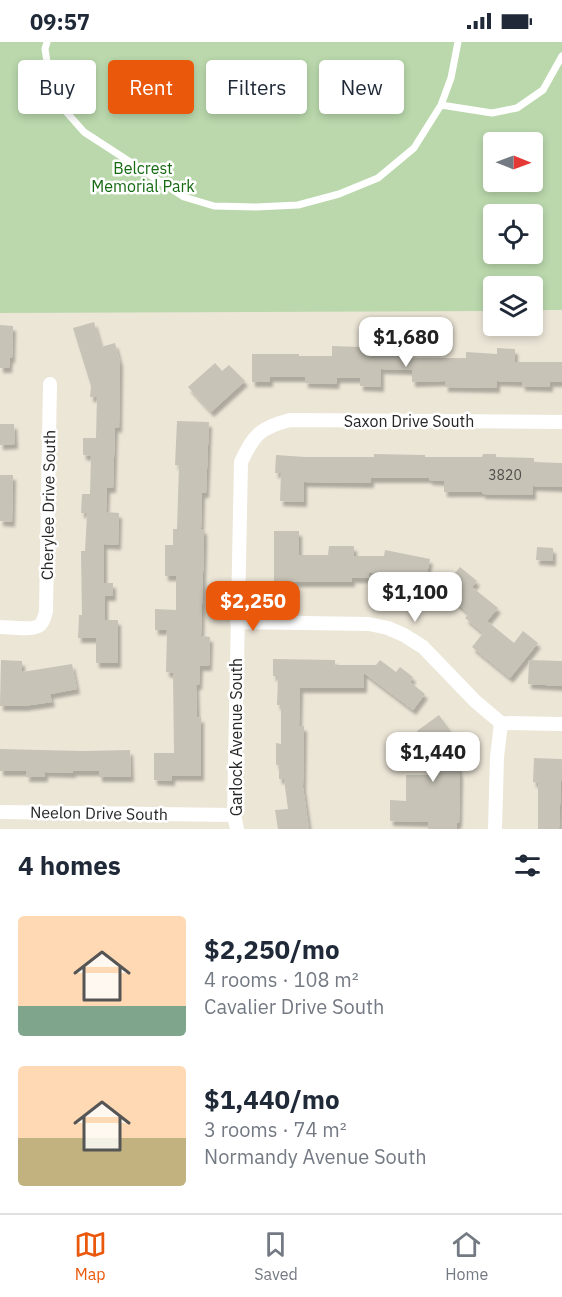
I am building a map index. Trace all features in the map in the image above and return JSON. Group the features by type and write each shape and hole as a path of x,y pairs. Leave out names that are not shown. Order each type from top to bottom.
{"street":[{"name":"Cherylee Drive South","path":"0,627 34,627 44,619 46,611 50,384"},
{"name":"Saxon Drive South","path":"258,433 272,424 290,420 562,422"},
{"name":"Garlock Avenue South","path":"235,822 241,462 258,433"},
{"path":"237,622 369,624 388,628 423,647 475,701 501,723 562,724"},
{"path":"495,829 497,757 501,723"},
{"name":"Neelon Drive South","path":"0,812 235,822"}],"lane":[{"path":"47,42 45,49 51,87 62,107 84,132 183,197 214,206 256,207 298,205 339,195 378,178 414,148 441,105 452,78 458,42"},
{"path":"441,105 492,113 517,108 543,90 562,56"}],"green space":[{"name":"Belcrest Memorial Park","path":"0,42 562,42 562,310 543,310 543,276 483,276 483,311 0,313"}],"building":[{"path":"94,322 101,347 115,343 120,362 119,428 115,427 113,488 107,488 106,512 119,513 118,545 104,544 104,583 113,583 113,596 105,596 105,620 118,620 118,663 96,663 96,638 78,638 79,615 82,615 81,551 85,551 87,513 81,513 82,494 90,494 91,456 83,455 83,438 96,438 97,397 90,397 91,386 73,328"},
{"path":"0,325 13,326 12,358 10,358 9,368 0,368"},
{"path":"361,344 407,345 407,358 466,358 466,352 497,354 497,348 515,349 515,362 562,362 562,382 550,382 550,387 522,386 522,382 497,381 497,388 445,387 445,381 412,382 412,370 381,369 381,387 360,386 360,378 337,378 336,384 305,383 305,377 270,377 270,382 252,382 252,354 332,356 332,346 361,347"},
{"path":"215,363 222,371 229,365 245,381 211,412 188,387"},
{"path":"177,421 209,422 206,493 202,493 201,529 204,529 204,542 201,636 210,637 209,666 200,666 199,685 196,685 197,718 201,717 201,776 172,776 172,781 154,780 154,753 174,753 173,673 166,672 167,630 155,630 155,609 176,610 176,576 165,576 165,545 173,545 173,529 177,529 179,465 175,465"},
{"path":"0,424 14,424 15,444 0,445"},
{"path":"374,454 482,457 483,454 496,454 496,457 534,458 534,462 562,463 562,487 533,486 533,495 482,494 482,492 444,492 444,481 429,480 429,478 371,478 371,483 304,482 304,502 280,501 281,473 275,473 276,455 374,457"},
{"path":"0,475 13,475 12,522 0,521"},
{"path":"274,531 299,531 299,555 328,555 329,546 354,546 354,556 384,556 385,550 430,559 425,583 369,572 369,578 352,578 352,582 274,582"},
{"path":"537,547 553,548 553,561 536,560"},
{"path":"460,567 477,581 472,587 498,608 487,621 514,643 523,631 538,643 510,678 472,647 483,633 465,618 469,614 441,590"},
{"path":"273,659 335,660 335,665 376,665 380,660 396,672 400,667 413,677 410,682 425,694 413,710 364,673 364,688 300,688 299,726 304,726 303,787 309,829 278,829 275,810 288,809 284,779 279,779 279,765 276,765 276,743 281,744 281,705 277,705 278,676 273,676"},
{"path":"1,660 22,661 22,672 72,664 77,689 50,694 52,702 24,706 0,706"},
{"path":"529,660 562,661 562,686 528,684"},
{"path":"439,715 454,736 457,750 455,750 460,774 457,829 428,829 428,822 390,821 390,800 406,801 406,775 430,775 422,737 417,731"},
{"path":"0,749 130,750 131,777 99,777 99,771 73,771 73,773 45,772 45,777 26,777 27,771 0,771"},
{"path":"534,758 562,759 559,829 538,829 538,783 533,782"}]}
